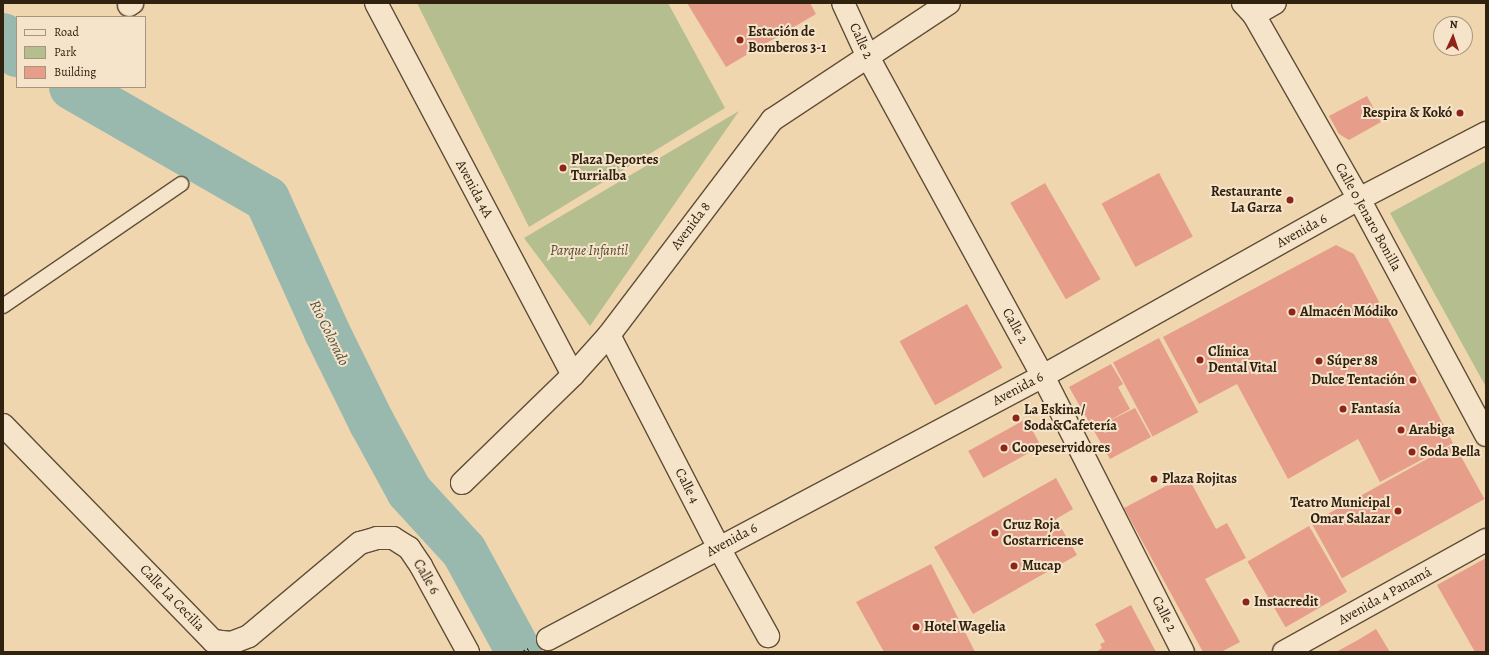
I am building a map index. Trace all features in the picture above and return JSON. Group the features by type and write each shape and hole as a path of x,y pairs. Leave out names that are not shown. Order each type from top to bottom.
{"street":[{"name":"Avenida 4A","path":"376,3 573,375"},
{"name":"Calle 2","path":"844,3 868,57 1042,376 1183,652"},
{"name":"Avenida 8","path":"462,483 573,375 609,335 772,120 949,3"},
{"path":"1248,9 1275,3"},
{"name":"Calle 0 Jenaro Bonilla","path":"1248,9 1359,199 1486,435"},
{"name":"Avenida 6","path":"548,639 1042,376 1359,199 1486,133"},
{"name":"Calle 4","path":"609,335 719,548 768,636"},
{"name":"Calle La Cecilia","path":"3,425 213,641 231,643 249,636 360,543"},
{"name":"Calle 6","path":"360,543 378,538 393,538 409,548 422,566 468,652"},
{"name":"Avenida 4 Panamá","path":"1284,652 1486,540"}],"lane":[{"path":"3,306 181,184"}],"green space":[{"name":"Plaza Deportes Turrialba","path":"417,3 668,3 725,108 529,227"},
{"name":"Parque Infantil","path":"739,111 590,326 524,238"},
{"path":"1486,161 1486,387 1390,213"}],"building":[{"name":"Estación de Bomberos 3-1","path":"687,3 810,3 816,14 726,67"},
{"path":"1367,96 1381,122 1349,140 1339,134 1329,116"},
{"path":"1159,173 1193,237 1135,267 1102,204"},
{"path":"1045,183 1100,279 1066,299 1010,203"},
{"path":"1336,245 1354,254 1453,443 1380,482 1358,439 1288,479 1237,384 1199,404 1163,337"},
{"path":"967,304 1002,368 935,405 900,341"},
{"path":"1159,338 1198,412 1153,437 1113,362"},
{"path":"1111,364 1123,384 1118,387 1130,409 1105,423 1135,408 1151,437 1110,459 1069,387"},
{"name":"Coopeservidores","path":"1026,419 1041,446 983,478 968,451"},
{"name":"Teatro Municipal Omar Salazar","path":"1454,444 1485,499 1342,578 1311,523"},
{"path":"1187,475 1216,529 1227,523 1246,558 1205,579 1240,642 1221,652 1203,652 1124,508"},
{"path":"1056,478 1073,509 1056,519 1077,555 973,614 934,547"},
{"path":"1309,526 1347,592 1286,627 1248,562"},
{"path":"1486,558 1486,652 1475,652 1437,585"},
{"name":"Hotel Wagelia","path":"931,564 975,652 884,652 856,602"},
{"path":"1131,605 1156,652 1096,652 1102,648 1100,644 1105,642 1095,624"},
{"path":"1376,629 1390,652 1336,652 1358,640"}],"waterway":[{"name":"Río Colorado","path":"3,36 16,53"},
{"name":"Río Colorado","path":"74,88 267,199 327,332 372,423 409,491 464,551 519,652"}],"place":[{"name":"Estación de Bomberos 3-1","path":"740,40"},
{"name":"Respira & Kokó","path":"1460,113"},
{"name":"Plaza Deportes Turrialba","path":"563,168"},
{"name":"Restaurante La Garza","path":"1290,200"},
{"name":"Almacén Módiko","path":"1292,312"},
{"name":"Clínica Dental Vital","path":"1200,360"},
{"name":"Súper 88","path":"1319,361"},
{"name":"Dulce Tentación","path":"1413,380"},
{"name":"Fantasía","path":"1343,409"},
{"name":"La Eskina/ Soda&Cafetería","path":"1016,418"},
{"name":"Arabiga","path":"1401,430"},
{"name":"Coopeservidores","path":"1004,448"},
{"name":"Soda Bella","path":"1412,452"},
{"name":"Plaza Rojitas","path":"1154,479"},
{"name":"Teatro Municipal Omar Salazar","path":"1398,511"},
{"name":"Cruz Roja Costarricense","path":"995,533"},
{"name":"Mucap","path":"1014,566"},
{"name":"Instacredit","path":"1246,602"},
{"name":"Hotel Wagelia","path":"916,627"}]}
